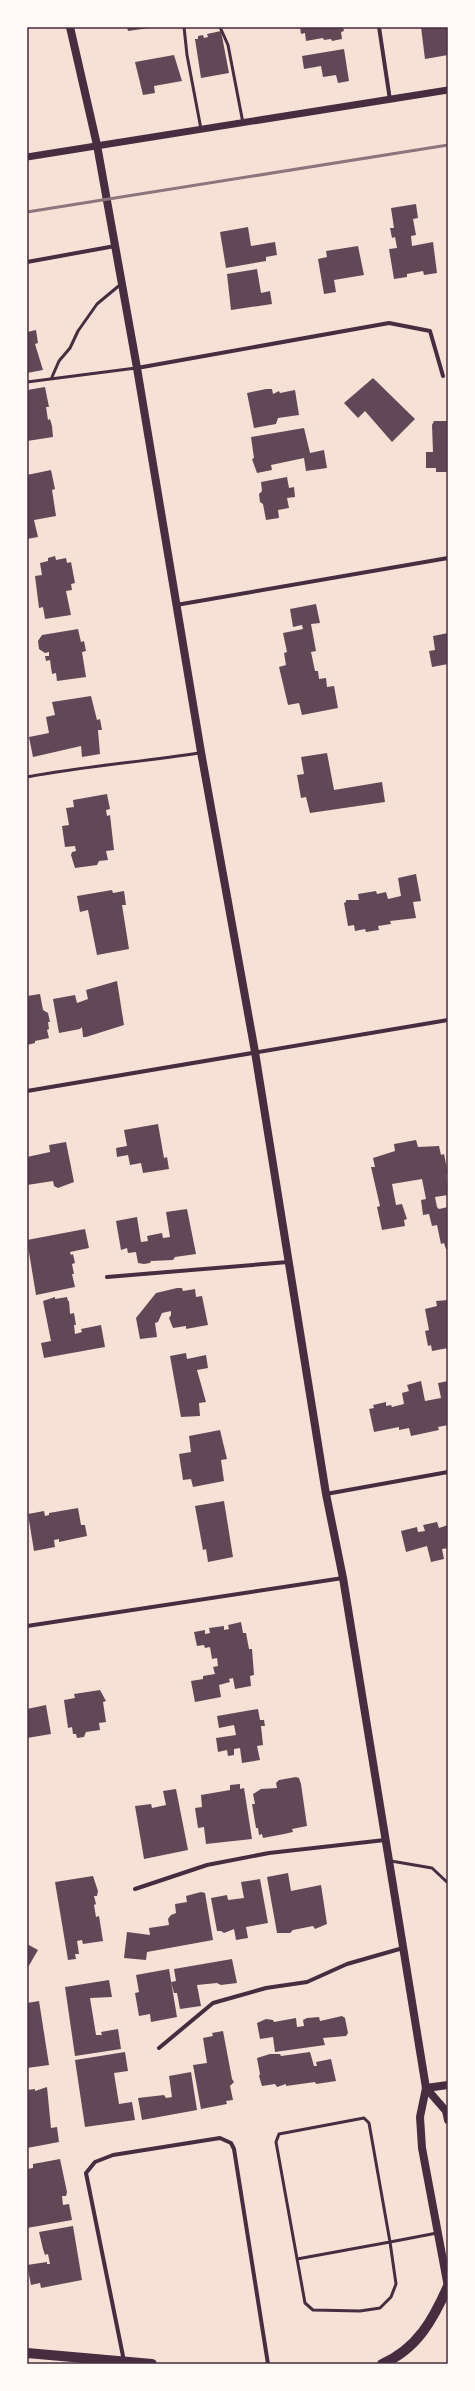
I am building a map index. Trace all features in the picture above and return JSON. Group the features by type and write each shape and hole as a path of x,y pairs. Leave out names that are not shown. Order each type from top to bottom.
{"main road":[{"path":"70,27 98,145 137,368 201,752 255,1052 326,1494 344,1578 426,2088 420,2117 422,2148 448,2287 435,2316 420,2338 382,2364"},
{"path":"426,2088 448,2085"},
{"path":"426,2088 446,2111 448,2120"},
{"path":"27,2353 152,2364"}],"street":[{"path":"378,27 390,100"},
{"path":"27,157 448,90"},
{"path":"27,262 115,246"},
{"path":"137,368 388,323 430,331 443,376"},
{"path":"176,605 448,558"},
{"path":"27,1091 448,1020"},
{"path":"107,1277 288,1262"},
{"path":"326,1494 448,1472"},
{"path":"27,1626 344,1578"},
{"path":"135,1889 214,1863 269,1853 385,1840"},
{"path":"159,2048 213,2003 266,1988 307,1982 347,1964 403,1948"},
{"path":"124,2361 86,2173 95,2162 113,2155 220,2138 231,2143 234,2149 268,2364"}],"lane":[{"path":"184,27 187,55 201,129"},
{"path":"220,27 228,45 243,123"},
{"path":"52,377 59,361 70,348 78,332 97,304 122,283"},
{"path":"27,382 52,377 137,368"},
{"path":"27,777 69,769 156,760 201,752"},
{"path":"389,1861 432,1868 448,1883"},
{"path":"364,2118 370,2123 390,2242 396,2284 391,2297 380,2308 360,2311 313,2310 305,2303 276,2142 279,2134 364,2118"},
{"path":"297,2259 438,2232"}],"building":[{"path":"127,27 149,27 149,28 128,31"},
{"path":"300,27 343,27 344,31 341,32 342,39 332,41 331,39 324,40 323,38 306,41 305,33 301,34"},
{"path":"421,27 448,27 448,55 425,59"},
{"path":"221,31 229,73 201,78 195,39 198,39 198,36 203,35 204,38 208,37 207,34"},
{"path":"344,49 349,81 338,83 336,75 323,77 321,66 304,69 302,56"},
{"path":"174,55 182,81 154,86 155,93 143,95 135,62"},
{"path":"416,204 418,218 413,219 416,235 411,236 412,246 433,242 437,273 424,275 423,271 407,274 407,277 394,279 389,249 397,248 395,237 392,238 390,228 394,228 391,208"},
{"path":"248,227 251,246 275,242 277,255 266,257 266,261 226,268 220,232"},
{"path":"358,246 364,275 334,280 336,292 324,294 318,259 327,257 326,251"},
{"path":"257,269 261,293 270,291 272,304 231,310 227,274"},
{"path":"36,330 38,343 35,344 43,370 27,373 27,332"},
{"path":"373,378 415,419 392,442 365,411 358,418 344,403"},
{"path":"45,387 49,407 46,407 48,420 50,419 53,437 27,441 27,390"},
{"path":"272,389 273,394 279,391 280,393 295,390 299,415 278,418 276,424 254,428 247,393"},
{"path":"434,421 448,421 448,472 436,472 436,468 426,468 426,452 433,452 432,425"},
{"path":"304,428 310,453 324,450 327,468 306,471 304,458 271,465 272,470 257,473 252,459 254,458 251,437"},
{"path":"51,470 55,489 52,490 56,516 34,520 38,537 27,539 27,475"},
{"path":"287,477 289,488 294,487 295,497 287,498 289,508 278,510 279,518 266,520 263,504 260,502 259,494 262,491 261,482"},
{"path":"55,556 56,560 66,558 67,563 71,562 75,583 71,584 72,590 66,591 71,615 45,619 43,607 39,608 35,576 42,575 40,563 48,561 48,558"},
{"path":"316,604 320,623 311,624 316,651 311,652 315,671 318,671 319,679 326,678 327,687 334,686 338,708 302,715 299,703 288,705 279,667 286,665 284,653 287,652 283,633 303,629 302,625 293,627 290,609"},
{"path":"78,629 81,642 84,641 86,651 82,652 86,677 57,681 56,673 52,674 50,660 46,661 45,656 49,656 49,652 45,653 39,649 38,641 42,635"},
{"path":"448,633 448,664 432,667 429,651 435,650 433,636"},
{"path":"91,696 97,720 100,719 102,730 98,730 100,754 82,757 81,746 33,757 29,737 49,733 46,717 55,715 52,702"},
{"path":"327,753 334,790 382,782 385,802 310,813 306,797 301,798 297,775 304,774 301,757"},
{"path":"107,794 110,809 106,810 107,816 110,815 114,850 106,851 108,860 99,861 97,865 75,868 71,855 72,852 76,851 75,846 65,847 62,826 69,825 66,808 74,807 73,800"},
{"path":"416,874 421,901 413,902 416,918 390,921 391,924 378,926 379,930 366,932 365,929 355,931 354,925 348,926 344,903 346,900 359,900 358,894 376,891 377,894 386,892 388,899 401,896 398,878"},
{"path":"112,890 113,893 124,891 126,905 122,905 129,949 97,955 88,910 80,912 77,896"},
{"path":"117,981 124,1025 86,1037 83,1037 82,1027 80,1029 59,1033 53,999 75,995 77,1003 88,999 86,990"},
{"path":"40,994 43,1010 48,1013 50,1022 48,1022 49,1029 47,1030 49,1038 35,1041 35,1043 27,1045 27,996"},
{"path":"158,1124 164,1158 167,1157 169,1169 143,1173 141,1163 130,1165 128,1155 117,1157 116,1148 127,1146 124,1130"},
{"path":"416,1140 418,1147 439,1146 441,1155 444,1154 448,1174 446,1175 448,1195 435,1197 437,1207 439,1209 448,1207 448,1249 446,1249 444,1243 441,1244 437,1225 432,1226 429,1214 423,1215 421,1200 426,1199 422,1179 392,1184 396,1205 402,1204 407,1219 404,1220 405,1226 382,1230 377,1207 380,1206 371,1167 375,1167 373,1158 395,1151 394,1144"},
{"path":"66,1142 74,1182 58,1188 54,1186 53,1181 27,1185 27,1157 50,1152 49,1145"},
{"path":"187,1209 196,1254 175,1257 173,1260 151,1261 150,1263 144,1264 138,1263 136,1252 128,1253 127,1248 121,1250 116,1221 137,1217 141,1242 148,1241 147,1236 162,1233 163,1238 170,1237 166,1212"},
{"path":"85,1229 89,1248 70,1252 71,1255 73,1254 75,1263 72,1264 74,1274 72,1274 75,1287 36,1295 27,1240"},
{"path":"182,1288 183,1291 195,1289 196,1297 202,1296 208,1325 186,1329 186,1326 173,1328 169,1318 171,1311 162,1313 158,1322 155,1323 157,1337 140,1339 136,1318 156,1293"},
{"path":"55,1297 55,1299 67,1297 69,1301 70,1314 74,1313 76,1325 74,1325 75,1334 82,1332 81,1329 101,1325 105,1347 44,1358 41,1343 51,1341 43,1301"},
{"path":"448,1300 448,1348 432,1351 431,1345 428,1346 425,1331 429,1330 425,1309 437,1306 436,1301"},
{"path":"186,1353 187,1359 206,1355 208,1368 197,1370 206,1402 199,1403 200,1416 181,1417 170,1356"},
{"path":"421,1381 425,1401 441,1398 438,1383 448,1381 448,1425 438,1427 439,1430 411,1436 409,1428 399,1430 399,1427 374,1432 369,1409 374,1408 373,1405 386,1402 386,1406 391,1405 392,1407 404,1404 402,1393 409,1391 407,1385"},
{"path":"220,1430 227,1459 221,1460 224,1481 193,1487 191,1479 183,1480 179,1454 191,1452 189,1436"},
{"path":"224,1501 233,1557 208,1562 206,1549 203,1550 195,1506"},
{"path":"78,1508 81,1525 85,1525 87,1536 59,1542 59,1539 54,1540 55,1547 34,1551 28,1514 44,1511 45,1516 49,1515 49,1513"},
{"path":"437,1522 439,1528 448,1525 448,1548 442,1549 444,1559 431,1562 427,1546 406,1552 401,1531 417,1527 418,1532 425,1531 423,1525"},
{"path":"241,1622 243,1633 246,1633 249,1649 252,1649 254,1675 250,1676 251,1686 235,1689 233,1678 229,1679 230,1682 219,1685 221,1697 195,1702 191,1681 203,1679 203,1676 215,1674 213,1667 218,1666 217,1658 212,1659 210,1647 205,1648 204,1645 197,1646 194,1632 205,1630 205,1634 210,1633 209,1628 224,1626 224,1630 229,1629 228,1625"},
{"path":"100,1690 106,1701 103,1702 106,1722 99,1723 100,1730 86,1732 84,1737 77,1738 76,1734 73,1734 72,1727 68,1728 64,1700 75,1698 74,1694"},
{"path":"46,1705 51,1734 27,1738 27,1709"},
{"path":"258,1709 260,1720 264,1720 265,1726 261,1726 263,1745 257,1746 260,1760 242,1763 240,1748 234,1749 234,1755 228,1756 227,1750 218,1752 216,1738 236,1735 234,1725 219,1728 217,1716"},
{"path":"296,1777 299,1778 301,1784 307,1826 292,1829 293,1832 263,1838 262,1834 259,1835 258,1828 256,1828 252,1804 255,1804 253,1794 261,1789 277,1788 276,1783 279,1780"},
{"path":"240,1784 240,1789 244,1788 252,1839 206,1844 204,1827 198,1828 195,1808 202,1807 201,1795 230,1790 230,1785"},
{"path":"176,1789 188,1850 144,1859 135,1806 151,1804 152,1808 166,1805 163,1791"},
{"path":"288,1873 291,1891 321,1885 327,1924 315,1929 313,1926 293,1930 290,1933 277,1933 267,1877"},
{"path":"93,1876 98,1891 97,1896 94,1896 96,1904 94,1905 96,1917 99,1916 103,1941 83,1944 82,1940 77,1941 79,1954 75,1954 76,1959 68,1960 55,1882"},
{"path":"260,1879 268,1923 246,1927 248,1938 236,1940 234,1929 224,1933 217,1931 211,1898 227,1895 228,1900 244,1898 241,1882"},
{"path":"201,1892 205,1893 213,1940 147,1952 146,1960 124,1958 127,1932 150,1935 149,1928 169,1925 168,1919 171,1915 176,1913 175,1904 187,1902 186,1896"},
{"path":"27,1944 38,1950 27,1969"},
{"path":"232,1959 237,1983 197,1985 201,2006 180,2009 177,1993 174,1993 171,1982 176,1981 174,1969"},
{"path":"169,1969 177,2017 151,2022 150,2014 139,2016 135,1993 139,1992 136,1975"},
{"path":"109,1980 112,1997 90,1998 96,2035 102,2035 101,2032 118,2029 121,2049 75,2056 65,1987"},
{"path":"39,2001 49,2065 27,2068 27,2003"},
{"path":"342,2016 345,2018 348,2033 346,2036 323,2038 325,2045 275,2052 273,2037 260,2039 257,2023 266,2019 273,2020 274,2022 296,2018 297,2027 304,2026 303,2020 307,2018 319,2017 320,2021"},
{"path":"223,2031 232,2079 234,2082 230,2086 233,2100 226,2101 227,2104 201,2109 193,2065 207,2063 203,2038 213,2036 212,2033"},
{"path":"125,2052 128,2071 114,2073 119,2104 132,2102 135,2120 85,2127 75,2060"},
{"path":"310,2052 314,2066 317,2066 316,2062 331,2059 336,2081 286,2086 286,2084 277,2087 275,2084 262,2086 257,2058 270,2054 280,2054 281,2056"},
{"path":"191,2072 197,2110 142,2120 138,2098 164,2095 166,2098 172,2097 169,2076"},
{"path":"47,2087 51,2128 57,2127 59,2142 27,2148 27,2090 35,2089 35,2091"},
{"path":"60,2159 67,2192 66,2196 62,2196 63,2205 69,2204 72,2220 27,2228 27,2169 33,2168 33,2164"},
{"path":"73,2226 82,2280 41,2288 40,2283 31,2285 27,2265 47,2262 47,2264 50,2264 48,2254 45,2255 39,2232"}],"railway":[{"path":"27,212 448,145"}]}
